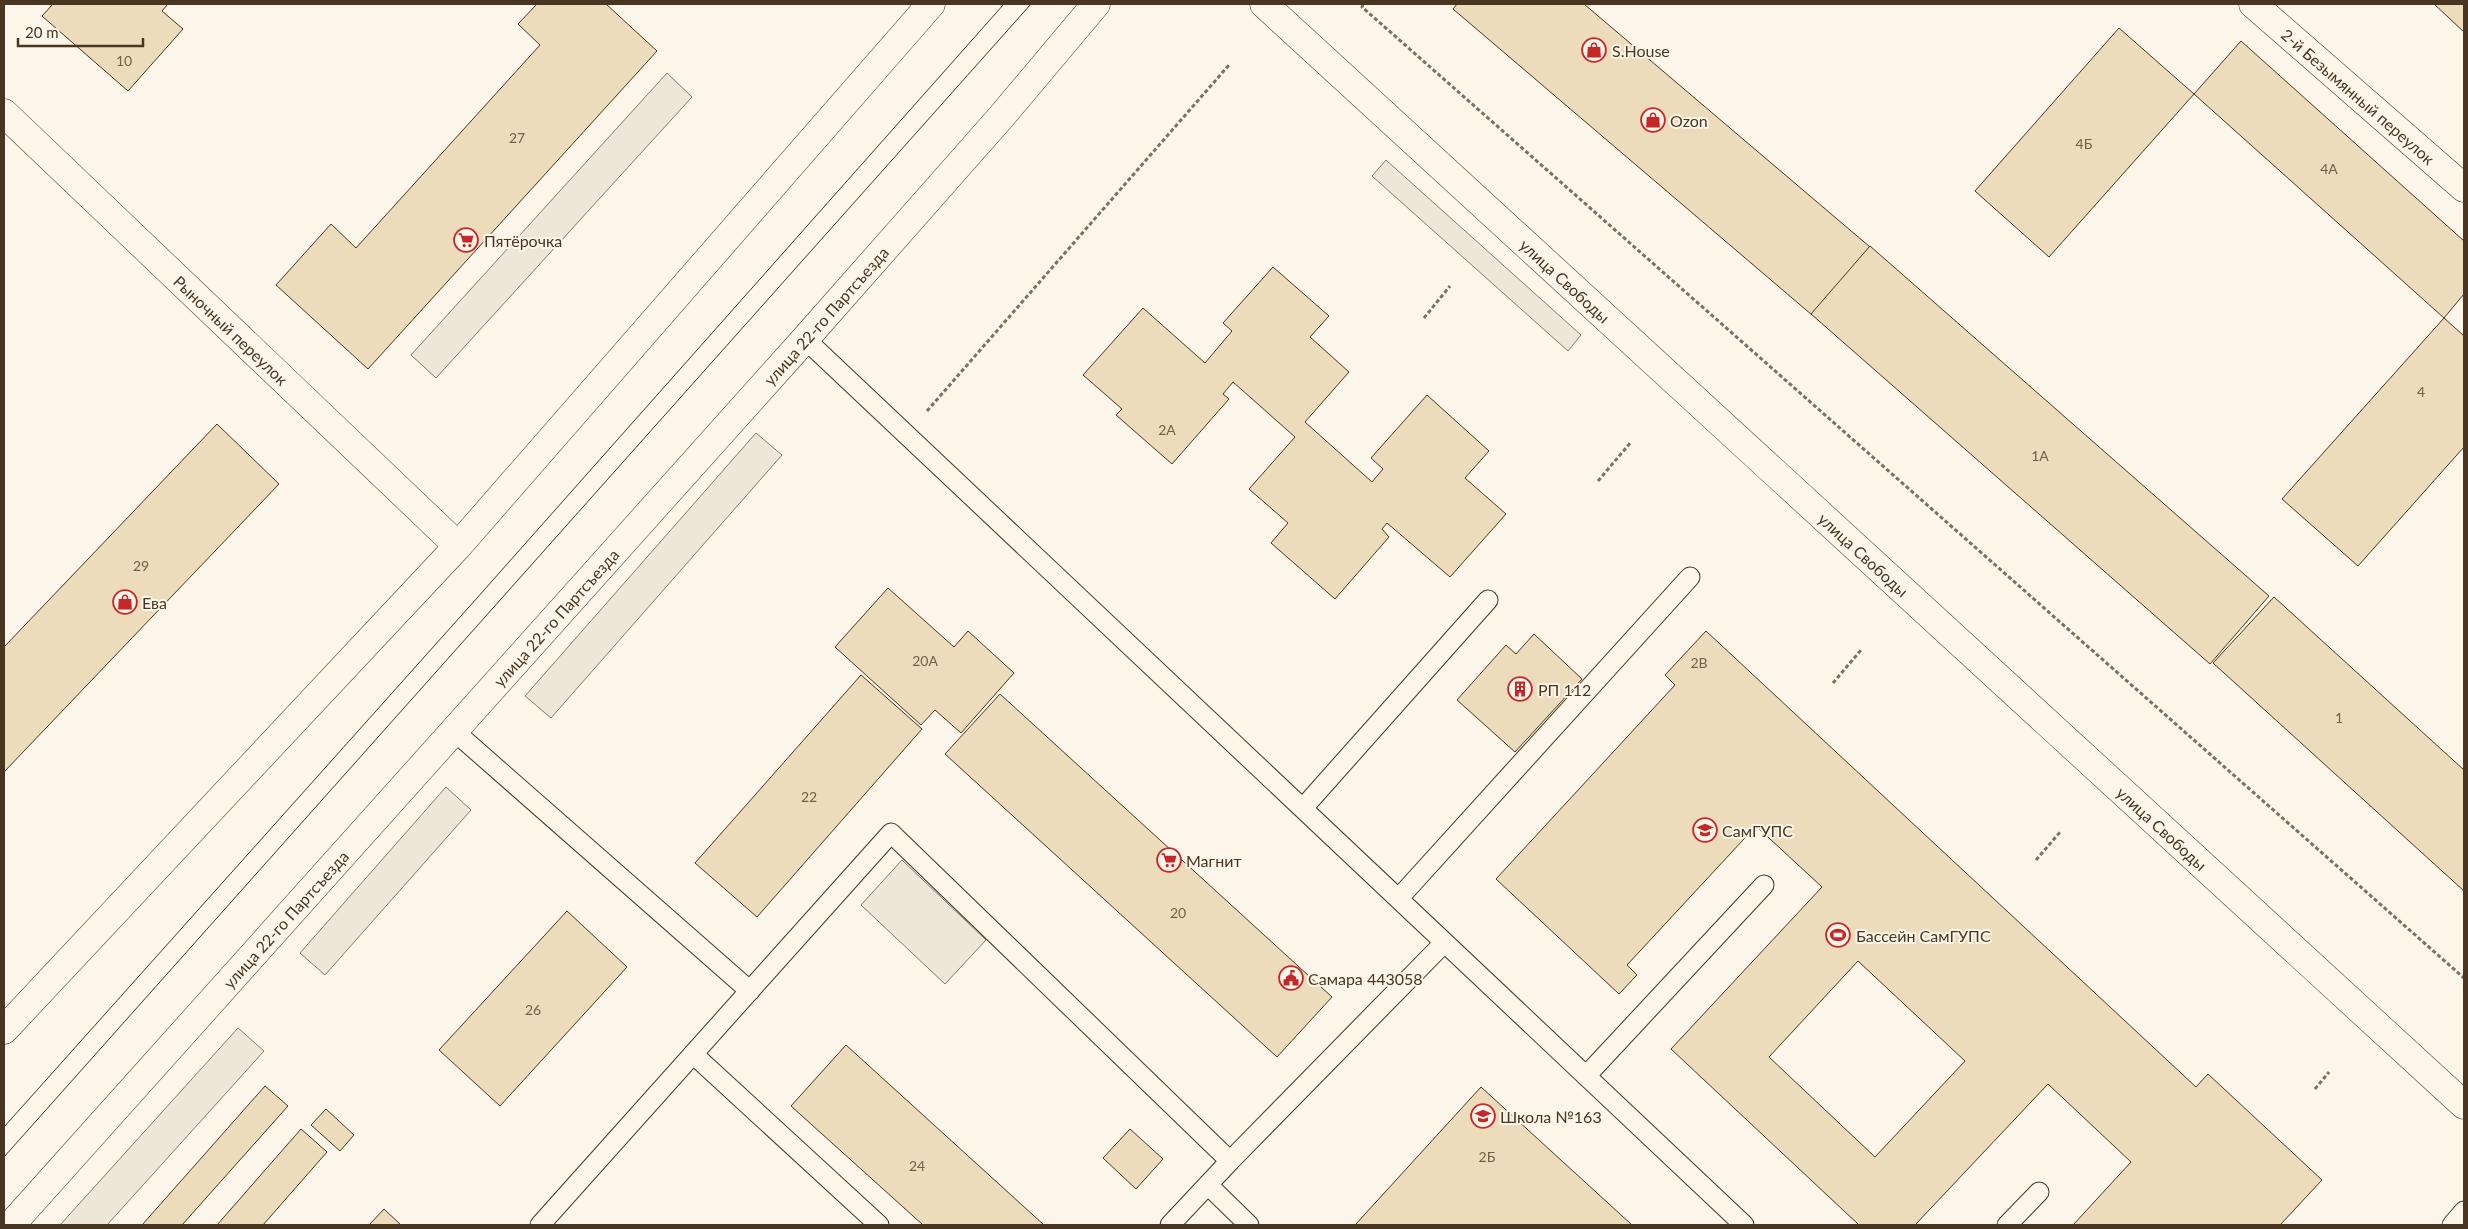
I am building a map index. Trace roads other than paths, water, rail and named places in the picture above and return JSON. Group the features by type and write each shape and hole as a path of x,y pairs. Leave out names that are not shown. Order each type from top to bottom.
{"main road":[{"path":"4,1030 458,546 931,4"},
{"name":"улица 22-го Партсъезда","path":"11,1225 805,339 1001,117 1096,4"},
{"name":"улица Свободы","path":"1264,4 2464,1105"},
{"name":"2-й Безымянный переулок","path":"2253,4 2464,188"},
{"name":"Рыночный переулок","path":"4,113 458,546"}],"lane":[{"path":"805,339 1744,1225"},
{"path":"1398,898 1690,577"},
{"path":"1303,808 1488,600"},
{"path":"454,731 750,991"},
{"path":"540,1225 891,833 1230,1161"},
{"path":"1586,1076 1764,885"},
{"path":"1170,1225 1230,1161 1444,943"},
{"path":"693,1054 879,1225"},
{"path":"1208,1185 1249,1225"},
{"path":"2007,1225 2039,1192"},
{"path":"2452,1225 2464,1211"}],"tram line":[{"path":"4,1127 1004,4"},
{"path":"4,1157 1031,4"}],"place":[{"name":"S.House","path":"1594,50"},
{"name":"Ozon","path":"1653,120"},
{"name":"Пятёрочка","path":"466,240"},
{"name":"Ева","path":"125,602"},
{"name":"РП 112","path":"1520,689"},
{"name":"СамГУПС","path":"1705,830"},
{"name":"Магнит","path":"1169,860"},
{"name":"Бассейн СамГУПС","path":"1838,935"},
{"name":"Самара 443058","path":"1291,978"},
{"name":"Школа №163","path":"1483,1116"}]}
